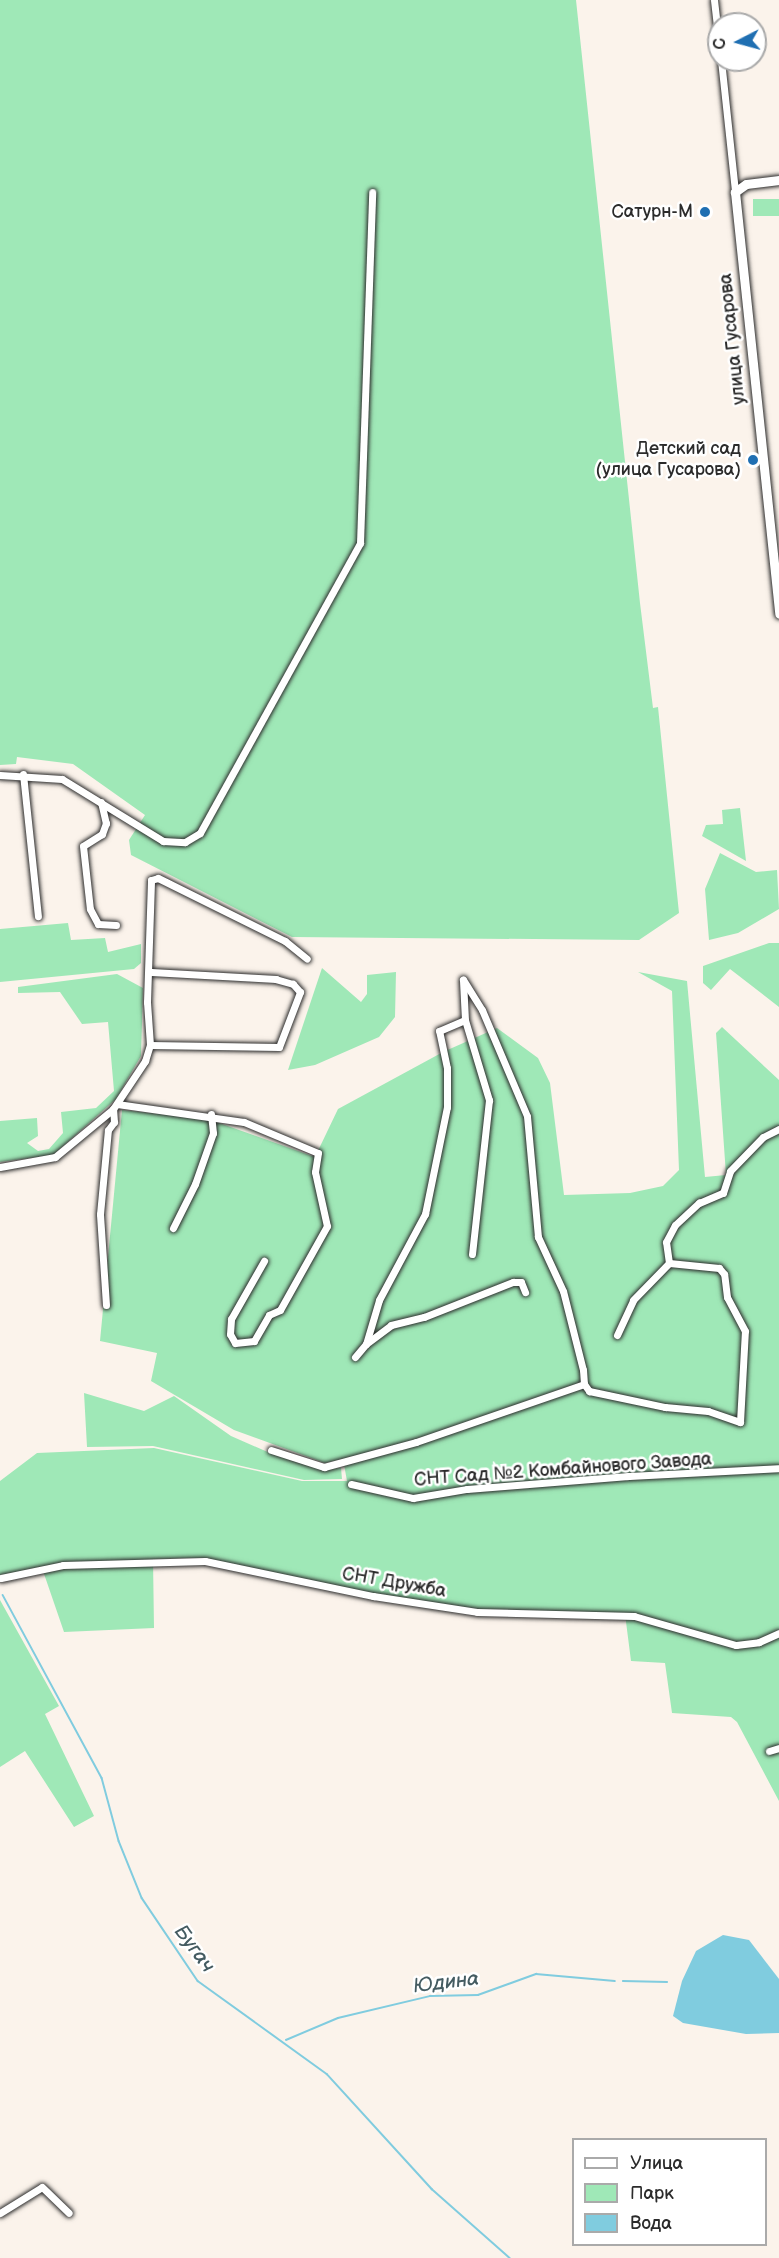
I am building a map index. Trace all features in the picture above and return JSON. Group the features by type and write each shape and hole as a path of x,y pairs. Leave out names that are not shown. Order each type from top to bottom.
{"street":[{"name":"улица Гусарова","path":"722,72 779,614"},
{"path":"735,192 746,184 779,180"},
{"path":"0,775 23,774 62,779 163,841 185,842 200,833 360,543 372,192"},
{"path":"23,774 38,916"},
{"path":"101,802 106,823 102,834 82,846 90,909 98,924 116,925"},
{"path":"0,1167 55,1158 115,1106 136,1079 150,1045 147,1002 151,972 148,893 151,880 158,878 285,941 307,959"},
{"path":"150,1045 279,1047 289,1026 299,987 276,979 248,976 151,972"},
{"path":"472,1254 489,1100 465,1020 463,980 482,1010 527,1116 538,1237 563,1291 584,1384 589,1391 665,1407 708,1411 740,1422 745,1331 727,1297 724,1274 719,1268 669,1263"},
{"path":"366,1344 370,1320 415,1236 432,1189 447,1107 447,1068 440,1031 465,1020"},
{"path":"115,1106 210,1114 244,1122 318,1153 315,1172 327,1226 280,1310 269,1315 254,1341 236,1343 230,1334 231,1319 264,1262"},
{"path":"106,1305 100,1215 108,1130 114,1122 115,1106"},
{"path":"172,1228 195,1184 213,1133 210,1114"},
{"path":"669,1263 666,1242 675,1225 699,1203 723,1193 730,1171 763,1137 779,1130"},
{"path":"617,1335 633,1300 669,1263"},
{"path":"355,1357 366,1344 392,1324 423,1317 513,1282 521,1282 525,1292"},
{"name":"СНТ Сад №2 Комбайнового Завода","path":"271,1450 324,1467 416,1442 584,1384"},
{"name":"СНТ Сад №2 Комбайнового Завода","path":"351,1484 413,1498 467,1489 627,1476 779,1468"},
{"name":"СНТ Дружба","path":"1,1578 63,1565 205,1561 373,1596 477,1612 634,1616 736,1646 759,1642 779,1633"},
{"path":"769,1751 779,1748"},
{"path":"0,2213 42,2187 69,2213"}],"green space":[{"path":"0,0 576,0 640,603 653,708 658,707 679,913 639,940 292,937 131,855 129,840 145,815 73,764 17,757 16,764 0,765"},
{"path":"753,199 779,199 779,216 753,216"},
{"path":"740,808 746,861 702,836 706,825 723,824 722,810"},
{"path":"720,853 756,872 777,870 779,909 738,933 709,940 705,889"},
{"path":"68,923 71,940 105,938 108,952 141,944 141,963 134,969 0,982 0,929"},
{"path":"769,943 779,943 779,1007 730,969 711,990 703,983 703,966"},
{"path":"322,968 361,1002 367,994 367,975 396,972 395,1017 379,1037 315,1065 288,1070"},
{"path":"638,972 687,981 705,1177 726,1175 716,1033 722,1027 779,1080 779,1801 737,1722 731,1717 672,1713 665,1663 631,1661 625,1614 478,1610 377,1595 203,1558 153,1559 154,1628 64,1632 42,1568 0,1575 0,1481 37,1453 154,1448 302,1481 347,1481 343,1459 325,1463 234,1430 151,1381 157,1353 100,1341 122,1110 208,1119 315,1157 338,1109 443,1052 497,1028 538,1058 550,1083 564,1195 630,1193 663,1186 679,1170 672,991"},
{"path":"117,974 143,988 141,1056 116,1099 53,1155 0,1162 0,1121 37,1118 38,1136 27,1143 38,1151 49,1149 63,1133 61,1112 96,1108 114,1091 108,1022 82,1024 60,992 18,993 18,987"},
{"path":"84,1393 144,1411 174,1396 231,1436 270,1453 324,1469 341,1468 342,1479 304,1480 153,1446 87,1447"},
{"path":"0,1600 59,1706 45,1714 94,1816 74,1827 25,1751 0,1767"}],"water":[{"path":"723,1935 749,1940 779,1979 779,2033 746,2034 683,2023 673,2016 682,1981 696,1951"}],"waterway":[{"name":"Бугач","path":"3,1595 102,1778 119,1841 142,1898 198,1981 327,2074 432,2189 510,2258"},
{"name":"Юдина","path":"286,2040 338,2018 430,1996 478,1995 536,1974 615,1981"},
{"name":"Юдина","path":"623,1981 667,1982"}],"place":[{"name":"Сатурн-М","path":"705,212"},
{"name":"Детский сад (улица Гусарова)","path":"753,460"}]}
